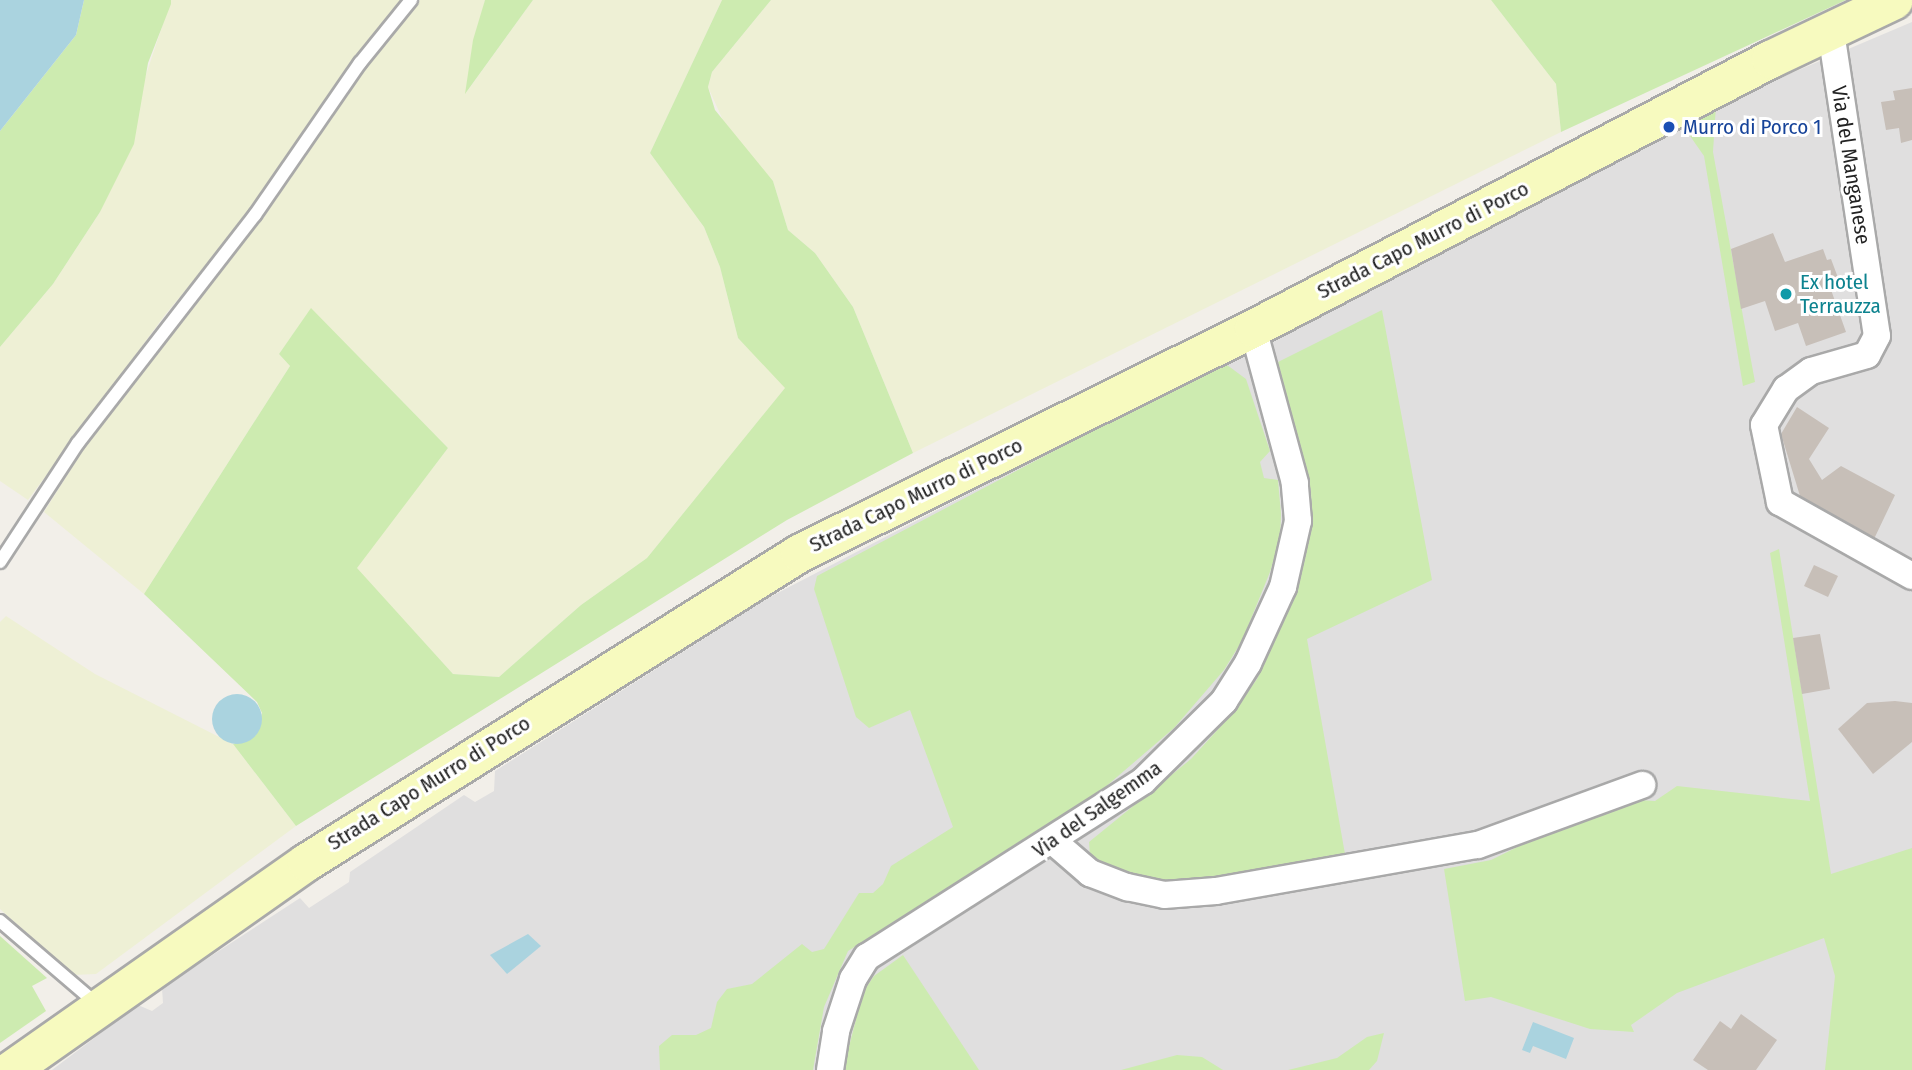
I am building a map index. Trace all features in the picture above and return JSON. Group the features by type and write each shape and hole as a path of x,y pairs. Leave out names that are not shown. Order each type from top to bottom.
{"street":[{"name":"Strada Capo Murro di Porco","path":"10,1070 306,862 799,553 1253,328 1831,32 1885,6 1912,2"},
{"name":"Via del Manganese","path":"1831,32 1877,336 1867,355 1811,372 1786,389 1764,425 1780,502 1912,576"},
{"name":"Via del Salgemma","path":"830,1070 848,992 867,957 1054,842 1143,782 1224,701 1248,663 1283,587 1295,549 1295,482 1253,328"},
{"path":"1054,842 1090,873 1127,887 1164,895 1216,891 1478,845 1642,785"}],"lane":[{"path":"0,562 78,443 255,215 359,63 411,0"},
{"path":"0,921 100,1007"}],"shaded area":[{"path":"1912,22 1912,1070 52,1070 138,1005 152,1011 163,1003 162,988 300,898 309,908 349,882 350,872 464,795 475,802 494,791 495,771 768,598 1716,105"}],"green space":[{"path":"84,0 171,0 171,4 148,63 134,144 100,212 53,284 0,347 0,131 76,35"},
{"path":"171,0 401,0 353,60 250,212 165,315 28,500 0,481 0,347 53,284 100,212"},
{"path":"420,0 485,0 466,93 533,0 722,0 650,153 704,227 720,267 738,338 786,387 647,558 581,605 499,677 453,674 356,568 448,448 311,309 279,354 290,366 144,594 44,512 85,447 177,322 262,220 365,67"},
{"path":"485,0 533,0 465,94 473,40"},
{"path":"722,0 771,0 712,72 708,87 715,110 773,181 788,230 815,253 853,307 913,453 787,520 296,826 233,744 255,736 262,713 257,702 144,594 290,366 279,354 311,308 448,448 357,568 453,674 499,677 581,605 647,558 785,388 738,338 720,267 704,227 650,153"},
{"path":"771,0 1491,0 1556,84 1561,132 913,453 853,307 815,253 788,230 773,181 727,129 708,87 712,72"},
{"path":"1491,0 1846,0 1561,132 1556,84"},
{"path":"1716,105 1713,152 1755,382 1743,386 1704,156 1681,123"},
{"path":"1382,310 1432,580 1307,639 1345,854 1258,874 1178,882 1152,881 1098,864 1090,855 1089,842 1191,759 1232,714 1257,679 1298,589 1312,527 1311,491 1278,362"},
{"path":"1223,362 1246,379 1270,451 1260,462 1264,478 1278,480 1281,514 1280,539 1270,572 1242,641 1224,670 1174,728 1096,795 848,951 824,1007 813,1070 660,1070 659,1046 672,1035 696,1035 711,1028 717,1002 727,989 752,984 802,944 812,952 824,949 859,893 873,893 883,884 891,866 953,827 910,710 869,728 856,717 814,589 817,576"},
{"path":"1779,549 1831,874 1912,848 1912,1070 1825,1070 1835,976 1824,938 1677,993 1631,1025 1634,1032 1590,1029 1491,997 1465,1001 1444,869 1491,860 1546,833 1639,800 1655,801 1677,786 1810,801 1770,553"},
{"path":"6,616 95,674 233,744 296,826 96,974 73,975 0,909 0,622"},
{"path":"0,936 47,978 32,986 46,1011 0,1043"},
{"path":"903,955 979,1070 843,1070 863,992 874,976"},
{"path":"1384,1033 1377,1061 1369,1070 1288,1070 1337,1058 1367,1037"},
{"path":"1177,1055 1202,1057 1223,1070 1121,1070"}],"water":[{"path":"0,0 84,0 76,35 0,131"},
{"path":"227,695 247,695 261,709 261,729 247,743 227,743 213,729 213,709"},
{"path":"528,934 541,946 507,974 490,955"},
{"path":"1533,1022 1574,1038 1566,1059 1533,1046 1530,1053 1522,1050"}],"building":[{"path":"1912,88 1912,140 1901,143 1899,128 1886,130 1881,102 1895,100 1893,91"},
{"name":"Ex hotel Terrauzza","path":"1773,233 1785,262 1823,249 1827,260 1831,259 1840,283 1830,287 1846,332 1806,346 1798,323 1775,331 1765,301 1741,309 1731,249"},
{"path":"1797,407 1829,428 1809,459 1822,480 1841,466 1895,495 1874,539 1800,496 1781,434"},
{"path":"1814,565 1838,576 1828,597 1804,586"},
{"path":"1820,634 1830,689 1802,694 1793,638"},
{"path":"1867,703 1912,703 1912,742 1873,774 1838,729"},
{"path":"1741,1014 1777,1040 1756,1070 1708,1070 1693,1060 1720,1021 1731,1029"}],"place":[{"name":"Murro di Porco 1","path":"1669,127"},
{"name":"Ex hotel Terrauzza","path":"1786,294"}]}
